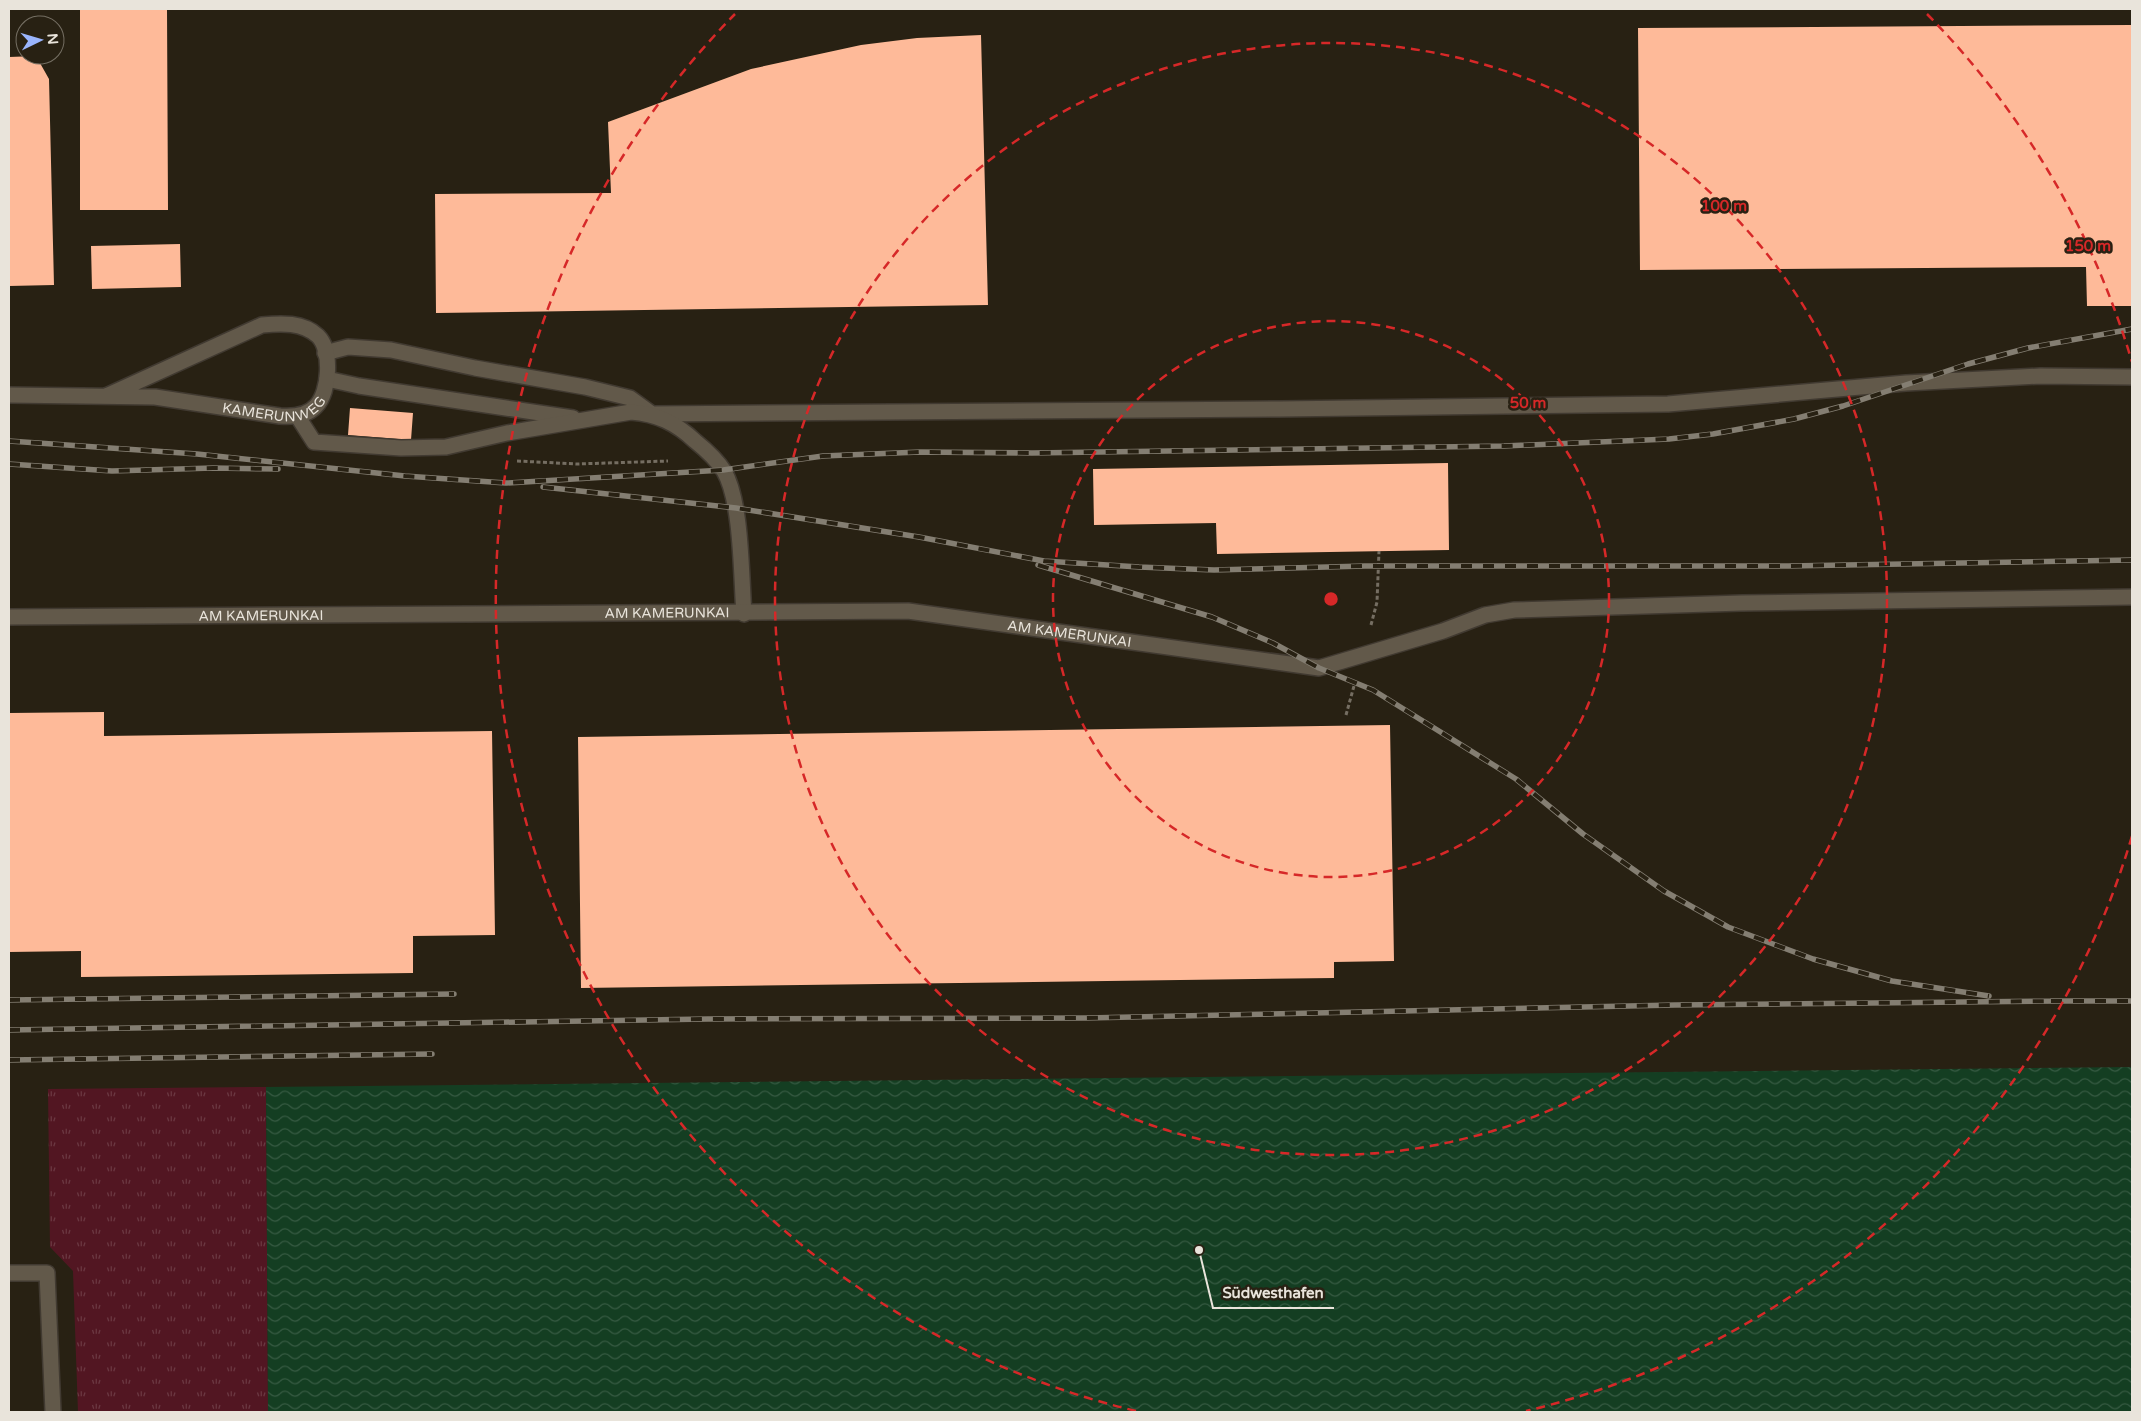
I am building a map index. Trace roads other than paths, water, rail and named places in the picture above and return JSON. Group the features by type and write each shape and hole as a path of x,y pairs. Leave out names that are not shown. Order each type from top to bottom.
{"street":[{"name":"KAMERUNWEG","path":"9,395 155,397 280,416 298,417 316,407 325,392 327,366 325,353 319,337 304,327 284,323 262,325 106,396"},
{"path":"325,353 348,347 391,350 475,368 585,387 630,398 652,414 680,427 704,449 723,470 727,478 736,508 744,614"},
{"path":"298,417 314,442 400,448 446,448 507,433 631,412 652,414 1668,404 1906,383 2040,376 2132,377"},
{"path":"327,379 359,386 590,420"},
{"name":"AM KAMERUNKAI","path":"9,617 744,614 908,611 1319,668 1443,631 1485,615 1514,610 2132,597"},
{"path":"9,1272 47,1273 53,1412"}],"water":[{"path":"2132,1067 2132,1412 268,1412 266,1087"}],"railway":[{"path":"9,441 197,454 405,476 506,483 723,470 823,456 920,452 1032,453 1504,446 1669,439 1713,434 1794,419 1843,406 1968,364 2028,348 2132,329"},
{"path":"9,464 112,471 213,468 278,469"},
{"path":"543,487 736,508 919,537 1044,561 1139,567 1214,570 1365,566 1788,566 2132,560"},
{"path":"1038,565 1212,617 1273,643 1319,668 1373,690 1516,779 1583,834 1664,891 1728,927 1813,959 1892,981 1989,996"},
{"path":"9,1000 454,994"},
{"path":"2051,1001 2132,1001"},
{"path":"9,1030 708,1019 1086,1018 1675,1005 2057,1001"},
{"path":"9,1060 432,1054"}],"place":[{"name":"Südwesthafen","path":"1199,1250"}]}
